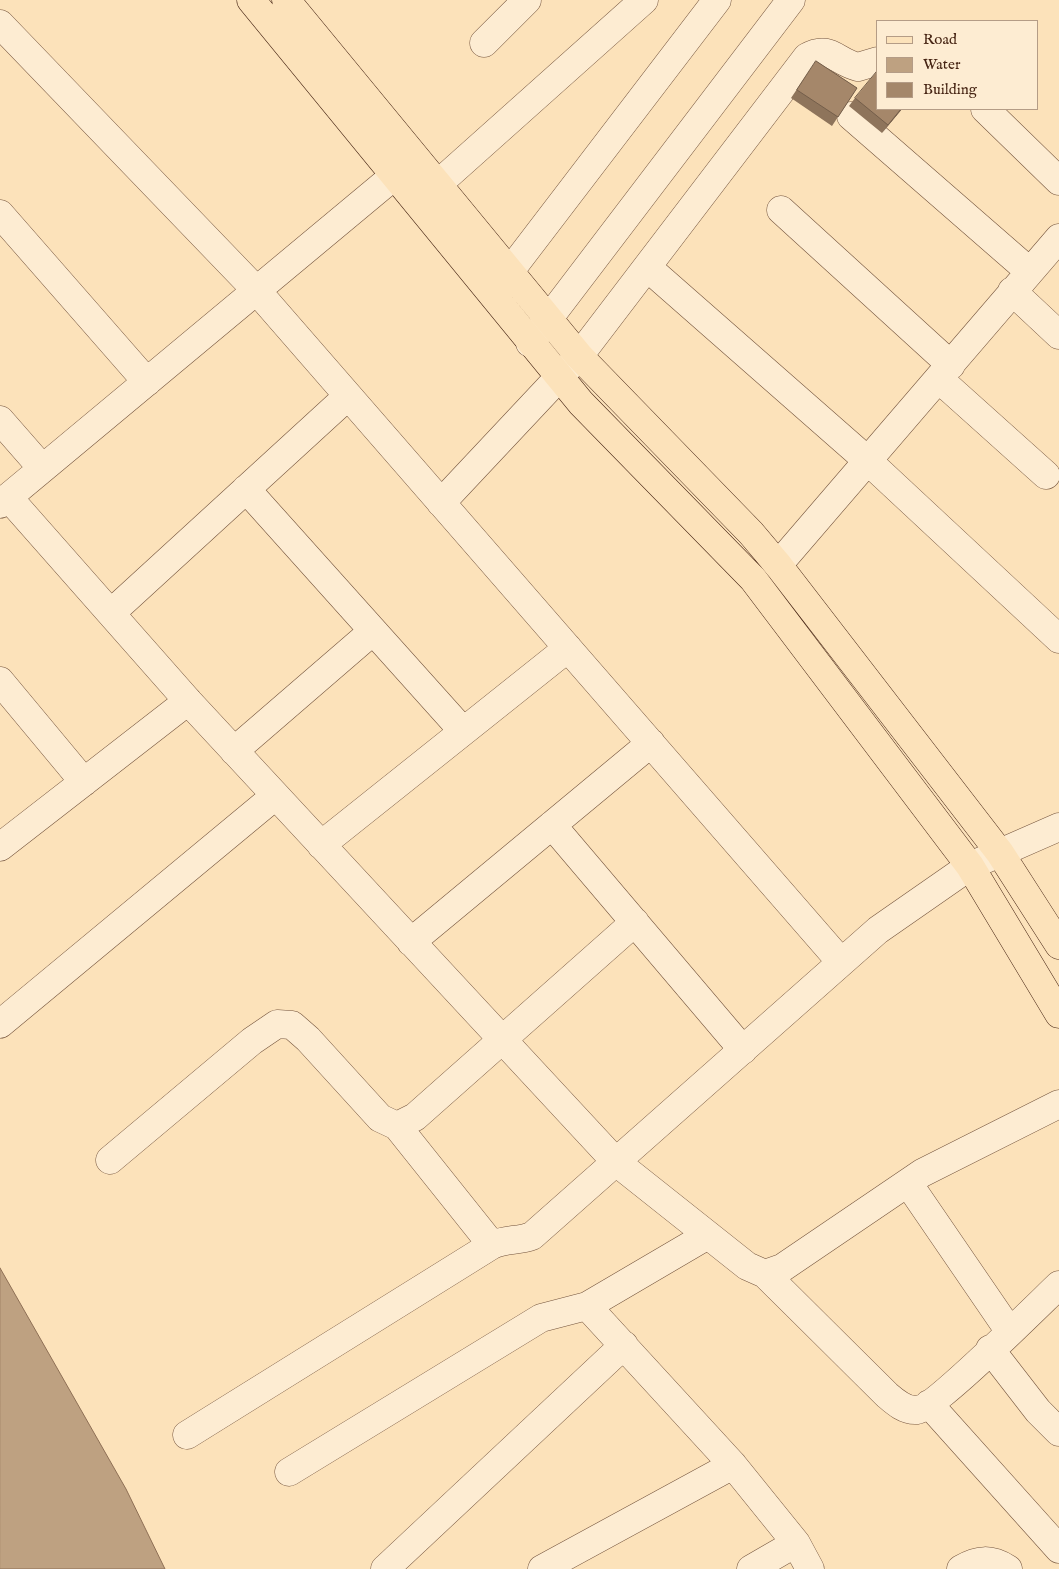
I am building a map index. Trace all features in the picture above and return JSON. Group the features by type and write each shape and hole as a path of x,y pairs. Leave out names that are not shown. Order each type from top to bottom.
{"main road":[{"path":"250,0 581,403 753,579 970,866 1059,1014"},
{"path":"286,0 413,156 550,318 579,356 751,533 778,564 1000,853 1059,945"},
{"path":"729,554 751,533"}],"street":[{"path":"484,43 527,0"},
{"path":"490,293 510,271 716,0"},
{"path":"530,342 791,0"},
{"path":"438,184 639,2"},
{"path":"0,24 256,291 841,962"},
{"path":"441,503 579,356 807,57 816,52 825,51 858,67 876,62"},
{"path":"986,110 1059,181"},
{"path":"851,116 1029,271"},
{"path":"413,156 394,176 4,500 616,1162 747,1266 765,1274 897,1404 919,1410 929,1404 1059,1285"},
{"path":"781,210 1046,475"},
{"path":"0,214 147,382"},
{"path":"778,564 1059,238"},
{"path":"647,267 868,461 1059,639"},
{"path":"1012,291 1059,335"},
{"path":"111,614 348,396"},
{"path":"0,420 42,468"},
{"path":"246,489 463,731"},
{"path":"234,751 373,631"},
{"path":"321,845 568,648"},
{"path":"0,681 84,782"},
{"path":"0,847 188,701"},
{"path":"411,942 651,743"},
{"path":"0,1024 276,796"},
{"path":"552,825 743,1050"},
{"path":"188,1436 492,1244 502,1240 521,1240 532,1236 878,930 970,866 1059,827"},
{"path":"397,1126 415,1117 635,922"},
{"path":"110,1160 252,1041 277,1024 292,1025 308,1039 380,1118 397,1126 492,1244"},
{"path":"765,1274 782,1268 922,1173 1059,1104"},
{"path":"908,1183 1000,1341 1038,1411 1058,1429"},
{"path":"289,1472 541,1318 587,1306 708,1235"},
{"path":"587,1306 733,1465 796,1543 810,1569"},
{"path":"385,1569 624,1345"},
{"path":"929,1404 1059,1550"},
{"path":"542,1569 733,1465"},
{"path":"751,1569 796,1543"},
{"path":"961,1569 971,1563 986,1560 997,1562 1008,1569"}],"water":[{"path":"0,1268 126,1489 165,1569 0,1569"}],"building":[{"path":"816,61 857,88 838,117 797,90"},
{"path":"876,72 876,110 900,110 888,125 855,98"}]}
